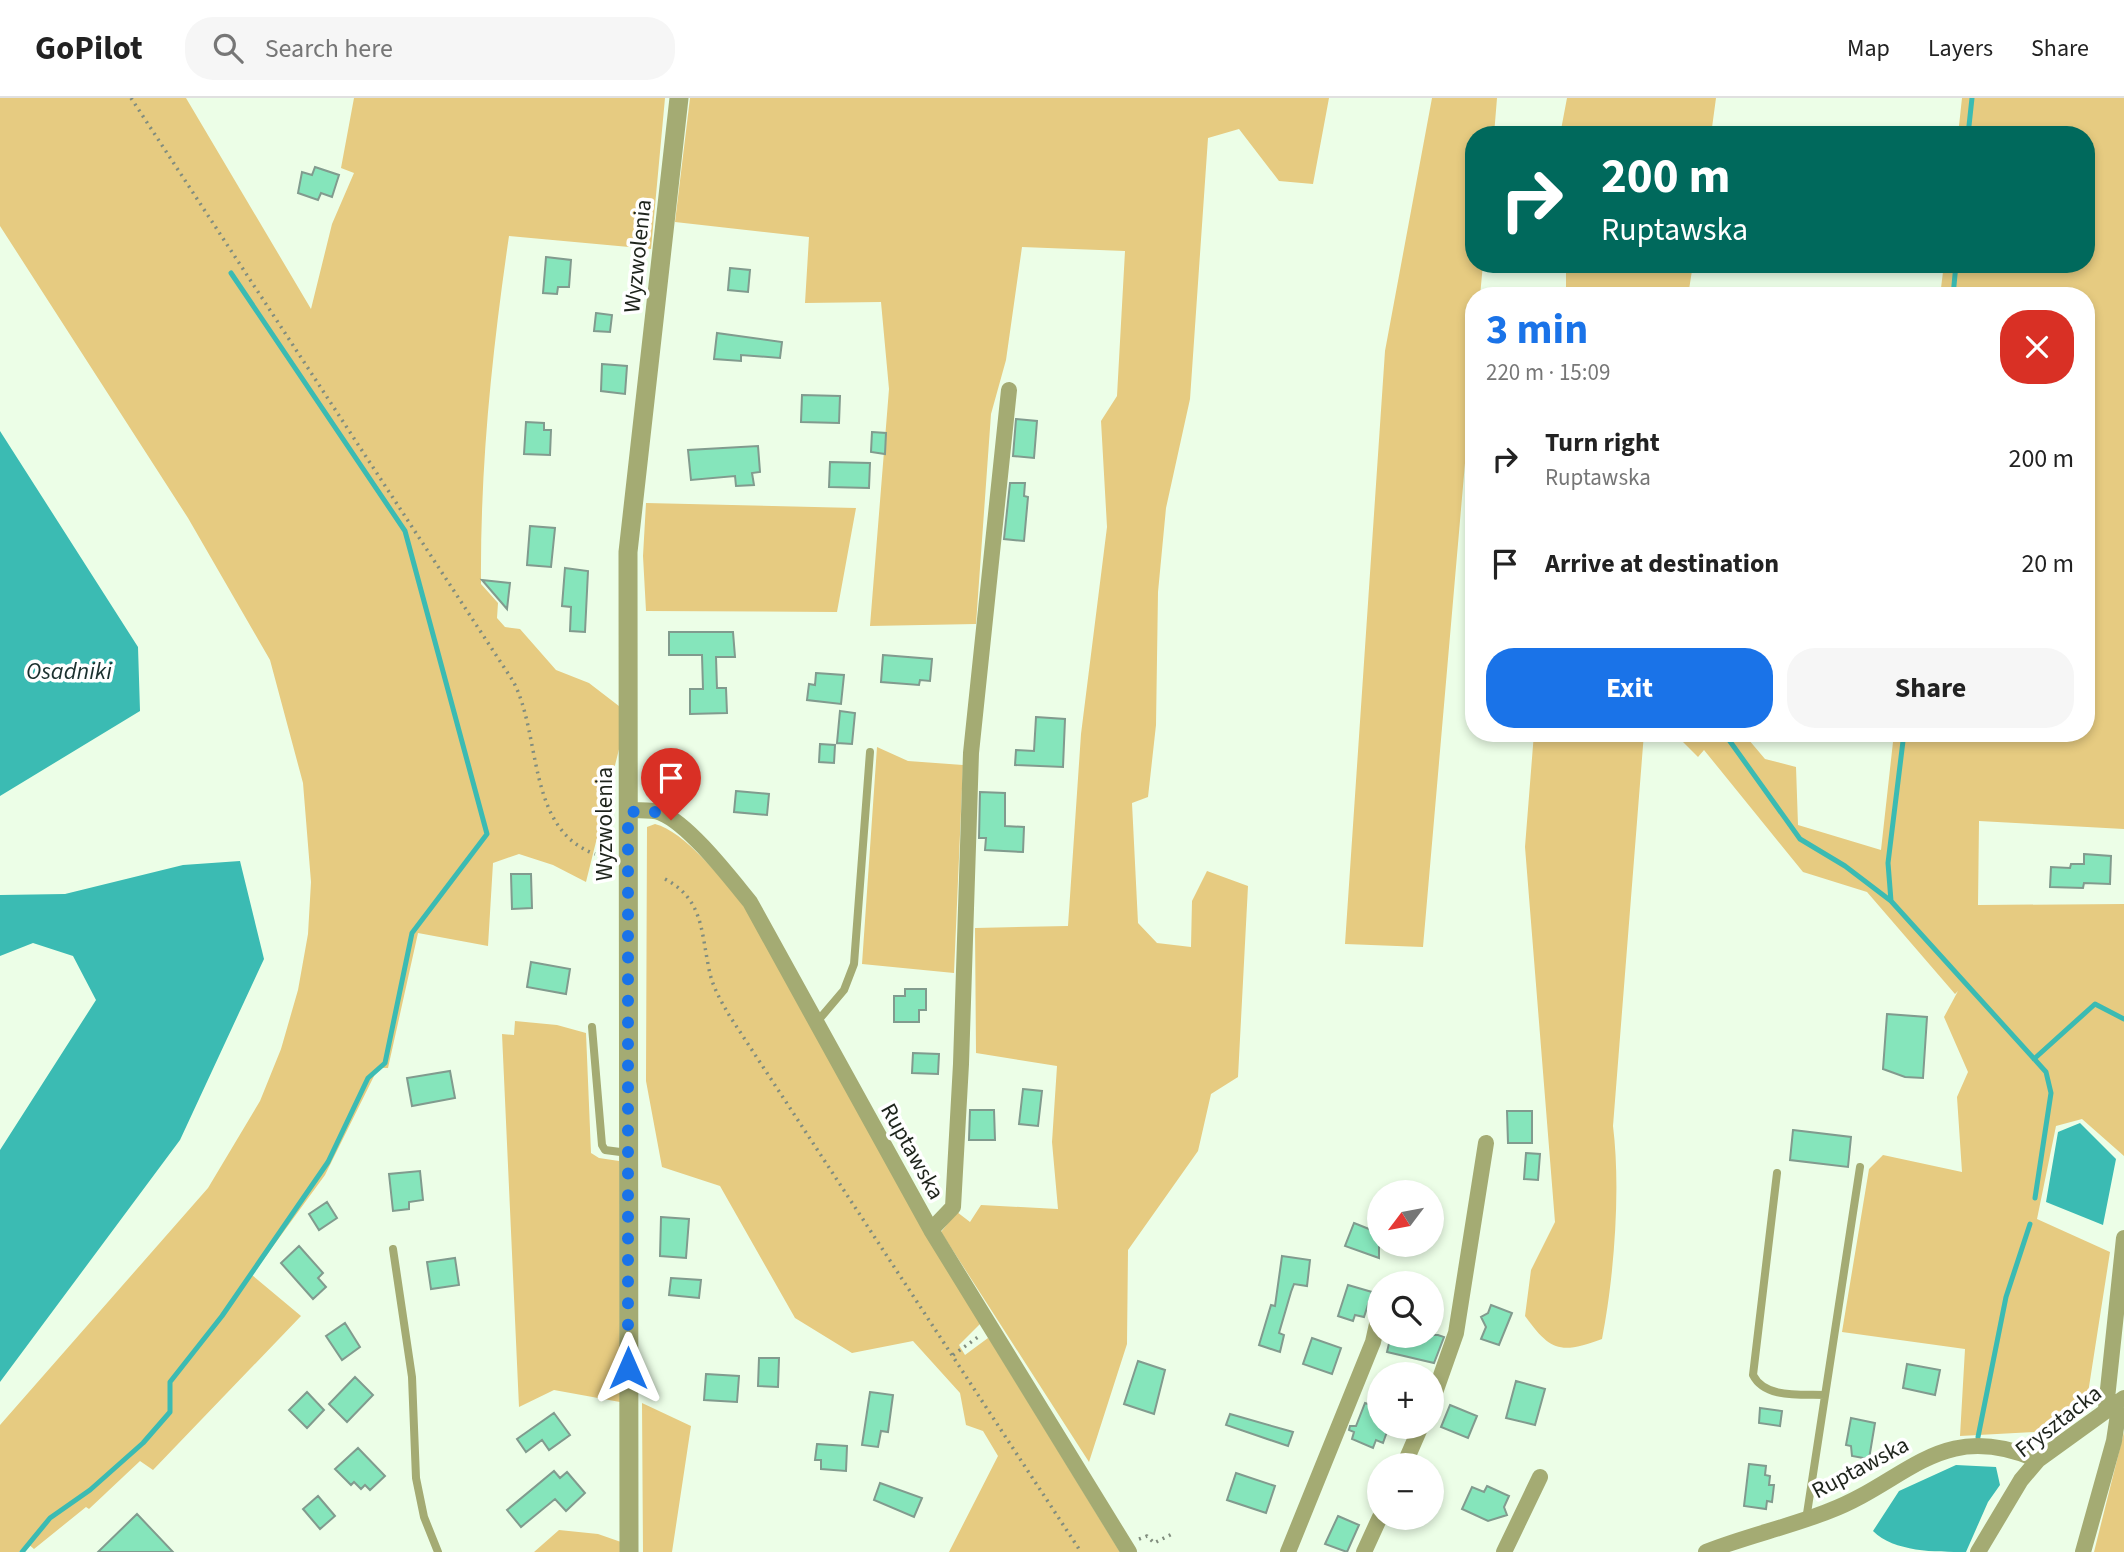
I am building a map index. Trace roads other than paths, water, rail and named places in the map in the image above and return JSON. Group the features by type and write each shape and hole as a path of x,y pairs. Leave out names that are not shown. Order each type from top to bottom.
{"street":[{"name":"Wyzwolenia","path":"629,1552 628,552 679,98"},
{"path":"931,1230 953,1207 961,1064 971,753 1009,390"},
{"name":"Ruptawska","path":"629,810 653,811 666,816 726,873 750,902 931,1230 1127,1549"},
{"path":"1444,1367 1456,1333 1486,1143"},
{"path":"2083,1552 2114,1441 2124,1238"},
{"path":"1288,1552 1371,1348"},
{"name":"Frysztacka","path":"1978,1552 2021,1480 2038,1460 2117,1402"},
{"name":"Ruptawska","path":"1706,1552 1832,1511 1915,1462 1951,1448 1998,1448 2018,1451 2038,1460"},
{"path":"1504,1552 1540,1477"},
{"path":"1364,1552 1374,1530"}],"lane":[{"path":"816,1023 844,990 854,964 870,752"},
{"path":"592,1027 602,1145 605,1150 628,1153"},
{"path":"1806,1520 1860,1167"},
{"path":"1777,1173 1753,1376 1758,1385 1767,1390 1825,1395"},
{"path":"393,1249 412,1377 416,1478 424,1517 438,1552"}],"water":[{"name":"Osadniki","path":"0,431 138,647 140,711 0,796"},
{"path":"240,861 264,959 180,1140 0,1382 0,1150 96,1000 73,956 33,943 0,956 0,895 65,894 183,865"},
{"path":"2080,1123 2116,1159 2103,1225 2046,1202 2058,1132"},
{"path":"1956,1465 1996,1467 2000,1485 1988,1502 1966,1552 1903,1547 1873,1531 1899,1491"}],"waterway":[{"path":"1969,126 1972,98"},
{"path":"22,1552 50,1518 90,1490 143,1443 170,1412 170,1382 222,1316 328,1162 368,1078 385,1063 412,933 487,834 405,531 231,273"},
{"path":"1954,287 1955,273"},
{"path":"1730,742 1800,839 1845,866 1891,901 2046,1072 2051,1093 2035,1198"},
{"path":"1891,901 1888,863 1903,742"},
{"path":"2034,1059 2095,1004 2124,1019"},
{"path":"1978,1437 2006,1297 2030,1224"}]}
